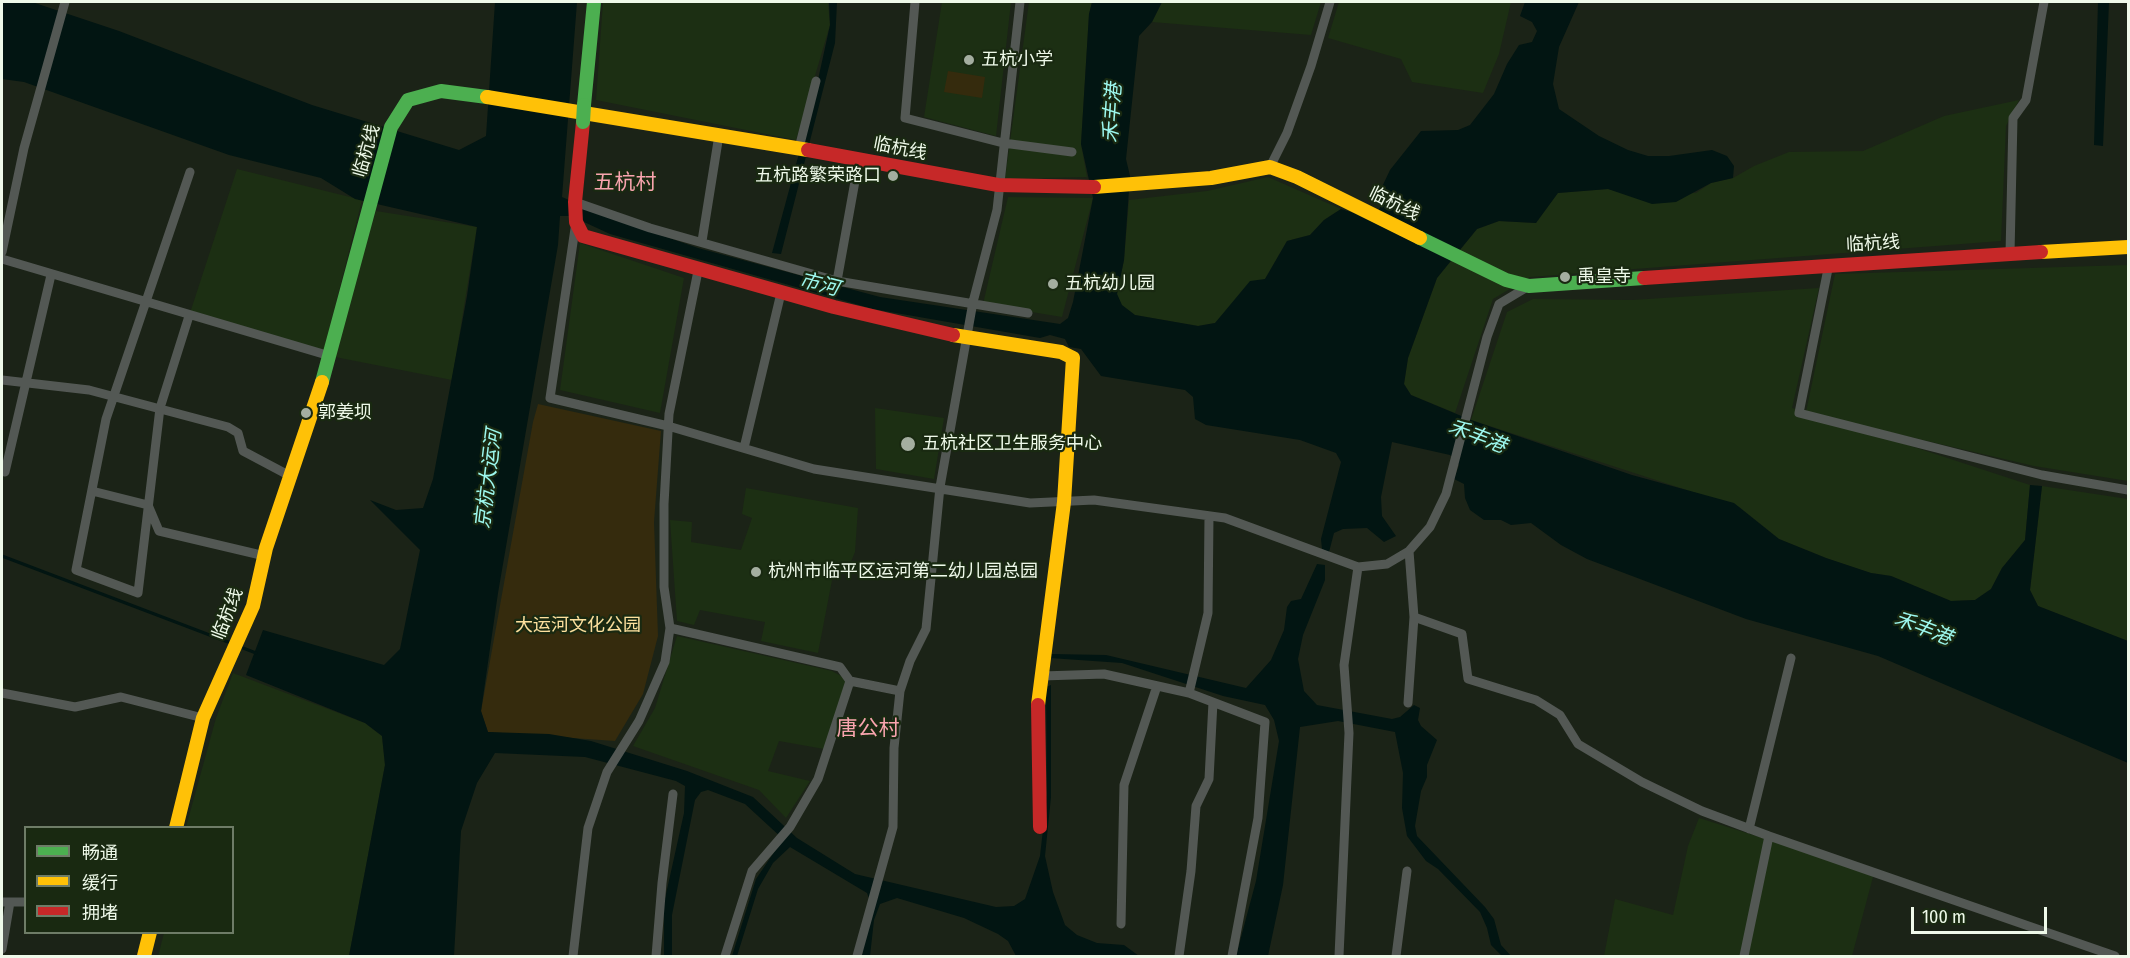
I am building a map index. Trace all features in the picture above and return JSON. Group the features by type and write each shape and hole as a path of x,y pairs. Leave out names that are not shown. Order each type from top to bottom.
{"street":[{"path":"2,252 24,148 65,2"},
{"path":"594,2 575,202 576,222 550,398 668,426 814,469 940,487 1030,503 1094,500 1225,518 1358,567 1387,564 1409,551 1430,527 1446,494 1487,337 1499,304 1529,286"},
{"path":"915,2 905,118 1003,143 1072,152"},
{"path":"857,957 893,827 894,748 900,691 910,661 926,629 940,487 973,303 997,210 1020,2"},
{"path":"1270,167 1287,133 1311,66 1330,2"},
{"path":"2010,254 2013,118 2026,100 2044,2"},
{"path":"804,149 816,81"},
{"name":"临杭线","path":"176,826 203,718 253,606 264,556 292,477 330,356 391,127 408,100 441,91 485,97 804,149 998,185 1087,188 1132,186 1211,178 1270,167 1297,177 1506,280 1529,286 1829,264 2128,247"},
{"path":"702,241 719,135"},
{"path":"837,281 859,159"},
{"path":"189,316 160,408 138,593 76,570 106,419 143,303 190,172"},
{"path":"575,202 650,228 837,281 1028,313"},
{"path":"576,222 583,237 698,271 966,338 1061,352 1073,358 1064,502 1038,717 1040,827"},
{"path":"2,260 330,356"},
{"path":"1829,264 1799,413 2011,468 2128,490"},
{"path":"573,957 588,828 608,772 621,747 639,721 664,662 670,628 664,587 668,426 698,271"},
{"path":"5,472 51,275"},
{"path":"744,448 781,293"},
{"path":"2,380 114,396 228,427 238,433 243,451 292,477"},
{"path":"92,491 148,505"},
{"path":"148,505 159,531 264,556"},
{"path":"1190,693 1208,614 1209,516"},
{"path":"1408,703 1414,617 1409,551"},
{"path":"1339,957 1349,733 1344,665 1358,567"},
{"path":"1414,617 1462,634 1468,679 1536,700 1560,715 1578,744 1642,782 1702,811 1749,829 2115,957"},
{"path":"670,628 840,667 850,681 900,691"},
{"path":"1749,829 1791,658"},
{"path":"1042,676 1104,674 1190,693 1265,722 1258,818 1232,957"},
{"path":"725,957 752,871 790,827 818,779 850,681"},
{"path":"1121,924 1124,785 1157,686"},
{"path":"2,693 75,707 121,697 203,718"},
{"path":"1179,957 1191,871 1196,806 1209,779 1213,702"},
{"path":"656,957 673,794"},
{"path":"1744,957 1769,836"},
{"path":"1396,957 1407,871"},
{"path":"2,949 6,902 24,902"},
{"path":"144,957 150,934"}],"shaded area":[{"path":"603,2 828,2 830,25 796,140 596,100"},
{"name":"五杭小学","path":"942,2 1011,2 996,136 924,117"},
{"path":"1029,2 1092,2 1089,14 1081,144 1087,177 1005,179"},
{"path":"1162,2 1321,2 1311,35 1152,22"},
{"path":"1339,2 1511,2 1499,54 1483,93 1412,82 1401,59 1328,38"},
{"path":"2019,100 2006,126 2001,241 1530,277 1493,299 1455,413 1411,395 1404,384 1408,358 1437,278 1477,229 1499,221 1536,223 1557,193 1608,189 1629,194 1696,193 1711,183 1733,178 1754,166 1789,152 1863,151 1944,116"},
{"path":"237,169 362,200 323,354 189,316"},
{"path":"1268,177 1341,209 1324,220 1310,235 1287,241 1265,279 1234,303 1215,323 1198,326 1135,315 1121,305 1117,294 1124,260 1129,200 1207,191"},
{"path":"1008,197 1093,198 1062,317 983,304"},
{"path":"376,211 477,227 452,380 330,356"},
{"path":"580,243 684,278 660,413 560,390"},
{"path":"2128,265 2128,481 2034,466 1816,415 2030,485 2025,540 2002,568 1991,589 1975,600 1951,601 1891,576 1871,573 1826,558 1779,539 1739,507 1471,420 1507,312 1533,299 1632,300 1819,288 1792,408 1806,412 1835,274"},
{"name":"五杭社区卫生服务中心","path":"875,408 944,418 934,479 876,469"},
{"path":"2042,486 2128,499 2128,641 2038,606 2030,590"},
{"name":"杭州市临平区运河第二幼儿园总园","path":"746,488 858,508 855,552 848,569 833,575 818,653 761,641 765,622 700,610 694,625 677,621 670,520 692,522 691,542 741,550 752,518 742,514"},
{"path":"677,636 832,671 850,681 824,749 779,741 768,771 810,781 786,818 759,790 633,746 655,708"},
{"path":"233,673 365,723 382,736 385,765 349,956 158,956 164,934 234,934 234,826 186,826 216,718"},
{"path":"1699,818 1874,873 1852,956 1604,956 1615,899 1673,915 1688,846"}],"green space":[{"path":"948,71 985,77 982,98 944,92"},
{"name":"大运河文化公园","path":"538,404 661,431 654,522 658,636 643,694 615,741 488,732 481,711"}],"water":[{"path":"2,2 32,2 119,31 312,105 459,150 486,136 495,2 577,2 562,197 603,215 698,248 880,297 1060,324 1068,318 1073,302 1093,198 1081,144 1089,14 1092,2 1162,2 1152,22 1139,36 1126,159 1130,176 1124,260 1117,294 1122,305 1135,315 1198,326 1215,323 1250,281 1265,279 1287,241 1310,235 1324,220 1341,209 1373,219 1380,208 1381,189 1390,170 1421,131 1458,130 1470,125 1494,94 1507,64 1519,45 1532,42 1537,31 1532,22 1520,16 1525,2 1579,2 1559,47 1553,84 1559,109 1599,136 1628,150 1648,156 1669,156 1712,150 1727,156 1734,166 1733,178 1711,183 1676,202 1652,204 1608,189 1558,193 1536,223 1499,221 1477,229 1437,278 1408,358 1404,384 1411,395 1471,420 1632,475 1734,503 1779,539 1871,573 1891,576 1951,601 1975,600 1991,589 2002,568 2025,540 2030,485 2042,486 2030,590 2038,606 2128,641 2128,763 1878,656 1746,619 1587,559 1561,545 1531,523 1511,525 1501,520 1484,520 1470,510 1465,498 1464,484 1454,479 1459,465 1450,455 1392,442 1381,497 1382,516 1396,536 1384,542 1367,528 1343,529 1334,533 1329,552 1322,549 1321,539 1341,462 1336,453 1300,440 1206,425 1195,419 1193,397 1185,390 1101,376 1081,349 1069,347 1065,339 1050,335 1040,338 873,309 610,234 571,216 560,216 558,245 498,593 481,711 488,732 549,734 591,741 687,771 753,797 797,838 855,874 996,907 1014,906 1025,899 1040,856 1047,794 1046,687 1051,685 1051,797 1045,856 1053,892 1065,925 1077,935 1097,943 1124,945 1139,956 1016,956 1008,941 998,934 964,918 897,898 880,904 874,920 870,956 862,956 870,901 867,893 790,847 773,863 758,889 737,956 732,956 756,879 783,839 745,804 708,790 701,792 695,800 672,915 672,956 664,956 664,903 684,813 685,786 676,781 585,757 495,753 477,783 461,831 454,956 349,956 385,765 382,736 365,723 246,675 263,630 384,665 400,649 420,550 370,500 396,510 423,508 433,479 467,296 477,227 355,199 321,178 229,155 24,82 2,79"},
{"path":"829,2 837,2 835,43 781,254 772,253 814,98 830,25"},
{"path":"2098,2 2109,2 2103,146 2094,145"},
{"path":"1317,564 1325,565 1325,580 1303,635 1298,659 1304,691 1317,705 1392,719 1400,717 1414,705 1420,708 1418,720 1421,726 1437,740 1427,765 1427,777 1421,791 1415,826 1417,836 1485,907 1494,919 1501,945 1511,956 1502,956 1491,945 1480,912 1438,869 1426,861 1407,836 1402,808 1403,773 1395,732 1338,721 1300,727 1283,885 1268,956 1236,956 1256,881 1279,741 1274,720 1265,705 1223,696 1122,663 1050,658 1051,654 1106,655 1246,688 1271,660 1284,630 1287,607 1291,601 1301,599"}],"waterway":[{"path":"2,556 228,642"},
{"path":"243,648 256,653"}],"traffic: fast":[{"path":"584,105 594,2"},
{"path":"322,382 391,127 408,100 441,91 487,97"},
{"path":"583,122 584,105"},
{"path":"1420,238 1506,280 1529,286 1644,278"}],"traffic: slow":[{"path":"487,97 808,150"},
{"path":"1094,187 1211,178 1270,167 1297,177 1420,238"},
{"path":"2041,252 2128,247"},
{"path":"953,335 1061,352 1073,358 1064,502 1038,705"},
{"path":"176,826 203,718 253,606 266,548 322,382"},
{"path":"144,956 150,934"}],"traffic: jam":[{"path":"583,122 575,202 576,222 583,236 834,307 953,335"},
{"path":"808,150 998,185 1094,187"},
{"path":"1644,278 2041,252"},
{"path":"1038,705 1040,827"}],"place":[{"name":"五杭小学","path":"969,60"},
{"name":"五杭路繁荣路口","path":"893,176"},
{"name":"禹皇寺","path":"1565,277"},
{"name":"五杭幼儿园","path":"1053,284"},
{"name":"郭姜坝","path":"306,413"},
{"name":"五杭社区卫生服务中心","path":"908,444"},
{"name":"杭州市临平区运河第二幼儿园总园","path":"756,572"}],"district":[{"name":"五杭村","path":"625,183"},
{"name":"唐公村","path":"868,729"}],"water label":[{"name":"禾丰港","path":"1113,113"},
{"name":"市河","path":"819,285"},
{"name":"禾丰港","path":"1477,437"},
{"name":"京杭大运河","path":"489,479"},
{"name":"禾丰港","path":"1923,629"}]}
